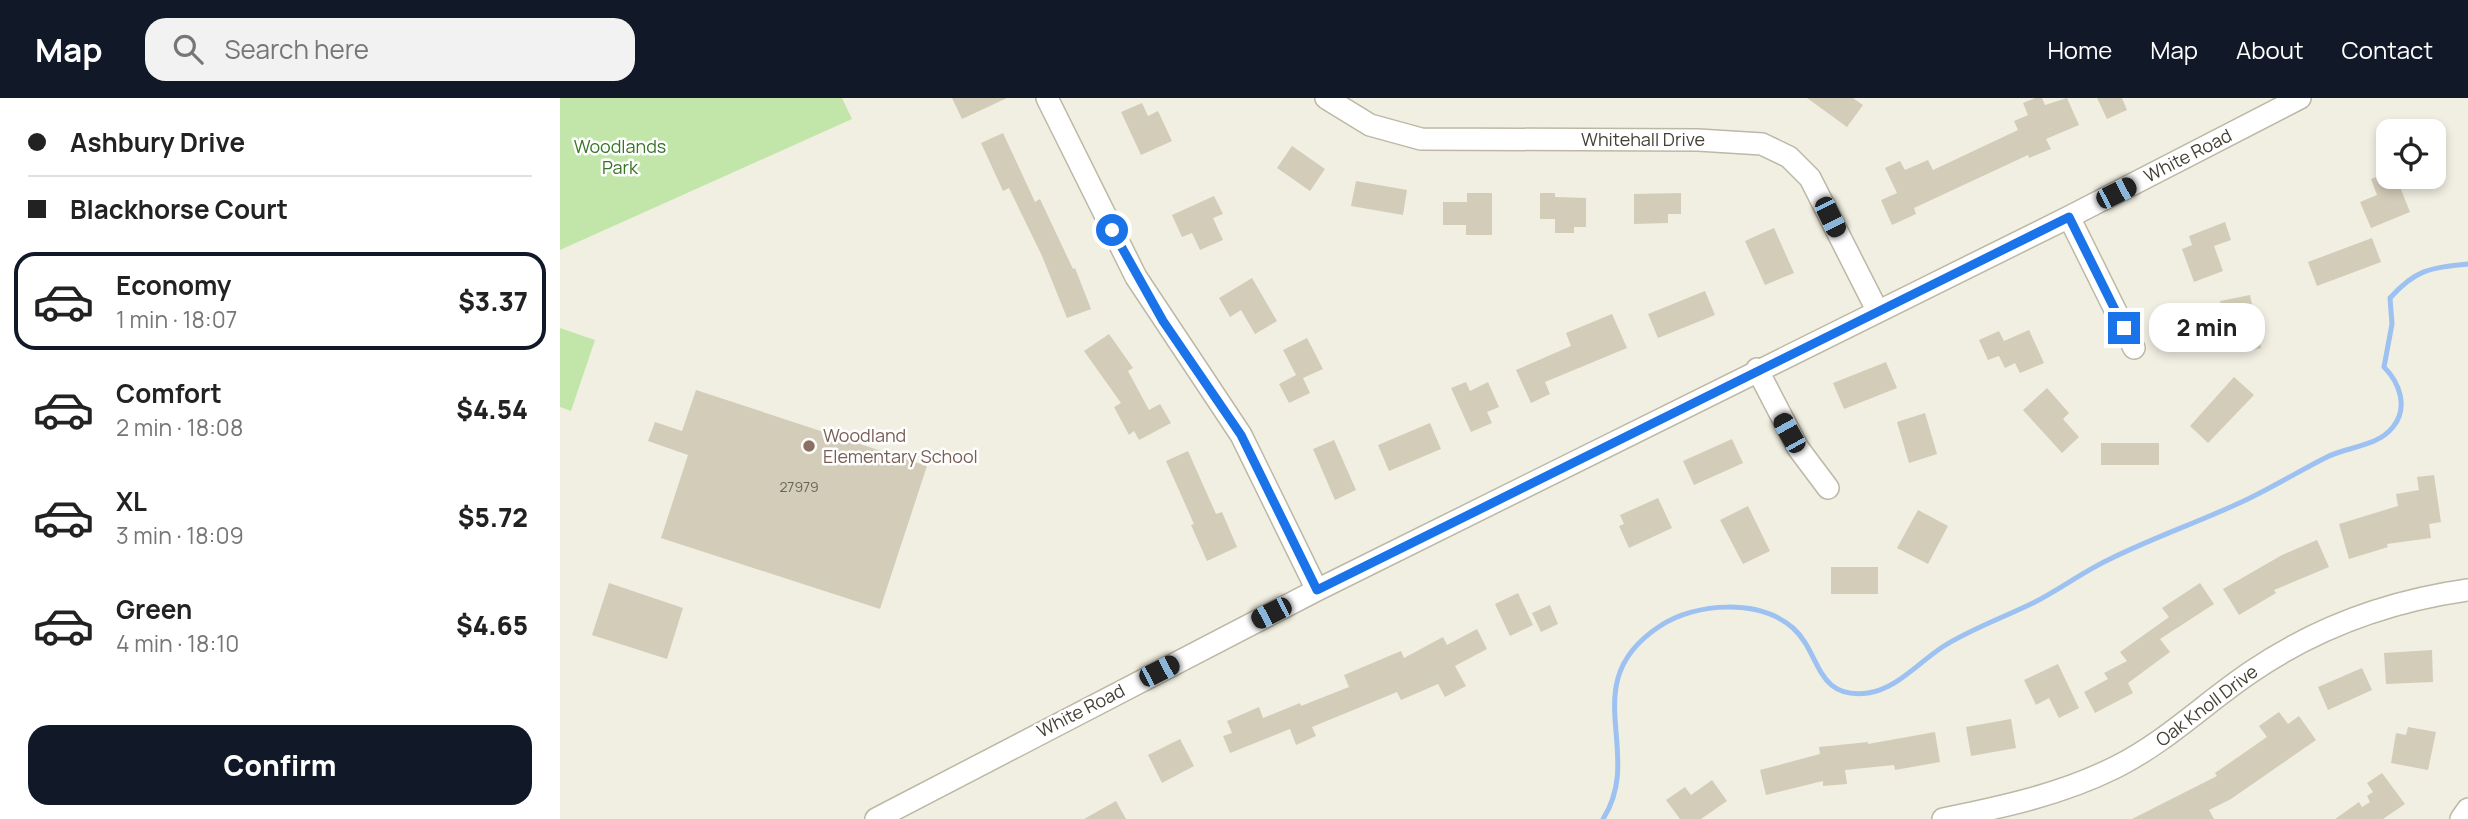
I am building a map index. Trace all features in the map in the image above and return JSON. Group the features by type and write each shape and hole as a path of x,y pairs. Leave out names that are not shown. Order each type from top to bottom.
{"street":[{"path":"1047,98 1136,276 1241,435 1317,590"},
{"name":"Whitehall Drive","path":"1326,98 1370,125 1421,139 1698,140 1762,144 1789,157 1810,178 1877,310"},
{"name":"White Road","path":"876,819 1317,590 1757,369 2069,217 2300,98"},
{"path":"2069,217 2134,348"},
{"path":"1757,369 1798,448 1828,488"},
{"name":"Oak Knoll Drive","path":"1944,819 2010,805 2087,780 2152,747 2249,673 2283,651 2326,629 2401,602 2468,590"},
{"path":"2461,819 2468,809"}],"green space":[{"name":"Woodlands Park","path":"560,98 842,98 852,119 560,250"},
{"path":"560,328 595,340 571,411 560,407"}],"building":[{"path":"952,98 1007,98 962,119"},
{"path":"1807,98 1853,98 1863,105 1847,127"},
{"path":"2042,98 2045,105 2067,98 2079,125 2046,139 2051,149 2029,158 2028,155 1914,208 1916,214 1892,225 1881,200 1897,193 1885,168 1900,161 1905,170 1928,160 1933,170 2018,130 2014,121 2028,115 2023,103"},
{"path":"2097,98 2122,98 2127,110 2107,119"},
{"path":"1142,103 1148,116 1158,111 1172,141 1141,155 1121,112"},
{"path":"1003,133 1035,202 1040,199 1073,269 1075,268 1091,309 1067,318 1042,256 1009,188 1003,191 981,143"},
{"path":"1292,146 1325,169 1310,191 1277,168"},
{"path":"2376,177 2376,189 2401,189 2410,212 2371,228 2360,202 2377,195 2371,179"},
{"path":"1356,181 1407,190 1403,215 1351,206"},
{"path":"1467,193 1492,193 1492,235 1466,235 1466,225 1443,225 1443,202 1467,202"},
{"path":"1540,193 1555,193 1555,197 1586,198 1586,227 1574,227 1574,233 1555,233 1555,219 1540,219"},
{"path":"1681,193 1681,214 1668,214 1668,223 1634,224 1634,194"},
{"path":"1214,196 1223,214 1213,218 1223,240 1200,250 1192,233 1182,237 1172,215"},
{"path":"2225,222 2231,240 2214,246 2223,271 2194,282 2182,249 2192,245 2189,236"},
{"path":"1774,228 1794,273 1765,285 1745,241"},
{"path":"2372,238 2381,262 2317,286 2308,262"},
{"path":"1252,278 1277,321 1255,334 1241,310 1230,317 1219,298"},
{"path":"1705,291 1715,315 1658,338 1648,314"},
{"path":"2250,295 2261,348 2243,352 2238,330 2226,332 2220,301"},
{"path":"1612,314 1627,348 1545,382 1550,394 1531,403 1516,370 1571,346 1566,333"},
{"path":"2029,330 2044,363 2020,373 2015,363 2005,368 1999,356 1988,360 1979,340 1999,331 2004,341"},
{"path":"1109,334 1133,368 1128,371 1149,410 1160,404 1171,423 1139,440 1134,431 1129,435 1114,407 1121,403 1084,351"},
{"path":"1307,338 1323,369 1303,378 1310,393 1289,403 1279,384 1296,375 1283,350"},
{"path":"1886,362 1897,388 1844,409 1833,383"},
{"path":"2234,377 2254,395 2208,443 2190,426"},
{"path":"1466,382 1470,391 1488,382 1499,407 1487,412 1492,423 1471,432 1451,388"},
{"path":"2047,388 2069,413 2063,419 2079,437 2062,453 2023,410"},
{"name":"Woodland Elementary School","path":"696,390 927,466 880,609 661,538 688,455 648,441 655,422 682,431"},
{"path":"1925,413 1937,454 1909,463 1897,422"},
{"path":"1430,423 1441,449 1389,471 1378,445"},
{"path":"1732,439 1743,463 1694,485 1683,461"},
{"path":"1334,440 1356,490 1335,500 1313,449"},
{"path":"2101,443 2159,443 2159,465 2101,465"},
{"path":"1188,451 1216,514 1222,512 1237,547 1207,561 1166,461"},
{"path":"2434,475 2441,522 2429,524 2431,538 2387,544 2388,547 2349,559 2339,524 2398,506 2396,494 2419,490 2417,477"},
{"path":"1658,498 1672,528 1629,548 1619,526 1624,524 1620,515"},
{"path":"1748,506 1770,551 1743,564 1720,520"},
{"path":"1918,510 1948,526 1928,564 1897,548"},
{"path":"2317,540 2329,567 2274,590 2276,593 2239,615 2223,589 2282,555"},
{"path":"1831,567 1878,567 1878,594 1831,594"},
{"path":"609,583 683,608 667,659 592,635"},
{"path":"2200,583 2214,604 2160,639 2170,652 2128,683 2133,693 2095,713 2084,692 2108,679 2104,673 2127,661 2120,652 2169,617 2162,608"},
{"path":"1518,593 1533,625 1510,636 1495,604"},
{"path":"1550,605 1558,624 1541,632 1532,613"},
{"path":"1477,629 1487,649 1455,666 1466,686 1445,697 1438,684 1401,700 1397,692 1312,727 1316,736 1296,745 1290,729 1230,753 1223,736 1232,733 1227,721 1259,707 1263,718 1300,703 1301,706 1349,687 1344,675 1401,651 1404,658 1443,637 1447,645"},
{"path":"2432,650 2433,682 2386,684 2384,653"},
{"path":"2058,664 2079,708 2059,718 2049,698 2036,705 2024,680"},
{"path":"2362,668 2372,690 2328,710 2318,687"},
{"path":"2279,712 2288,724 2299,716 2316,740 2231,799 2209,810 2214,819 2132,819 2217,776 2215,773 2267,737 2259,726"},
{"path":"2011,719 2016,748 1971,756 1966,727"},
{"path":"2408,727 2436,732 2428,770 2391,763 2396,733 2406,735"},
{"path":"1935,732 1940,762 1895,770 1894,765 1845,770 1847,784 1823,786 1823,781 1766,795 1760,770 1820,754 1819,747 1868,744"},
{"path":"1180,739 1194,766 1162,783 1148,755"},
{"path":"2382,773 2405,804 2383,819 2335,819 2359,802 2362,807 2370,802 2367,796 2373,792 2367,783"},
{"path":"1712,780 1727,801 1701,819 1680,819 1666,800 1685,787 1691,795"},
{"path":"1116,801 1126,819 1084,819"}],"waterway":[{"path":"1603,819 1614,794 1618,769 1615,694 1620,671 1634,648 1660,626 1691,612 1709,608 1746,608 1763,612 1793,628 1802,638 1821,673 1838,689 1851,693 1868,693 1889,686 1955,640 2035,602 2108,560 2248,499 2335,453 2371,442 2386,434 2398,419 2401,403 2398,387 2384,367 2392,324 2390,298 2408,281 2425,272 2468,264"}],"place":[{"name":"Woodland Elementary School","path":"809,446"}],"route":[{"path":"1112,230 1163,321 1241,435 1317,590 1781,357 2069,217 2124,328"}]}
